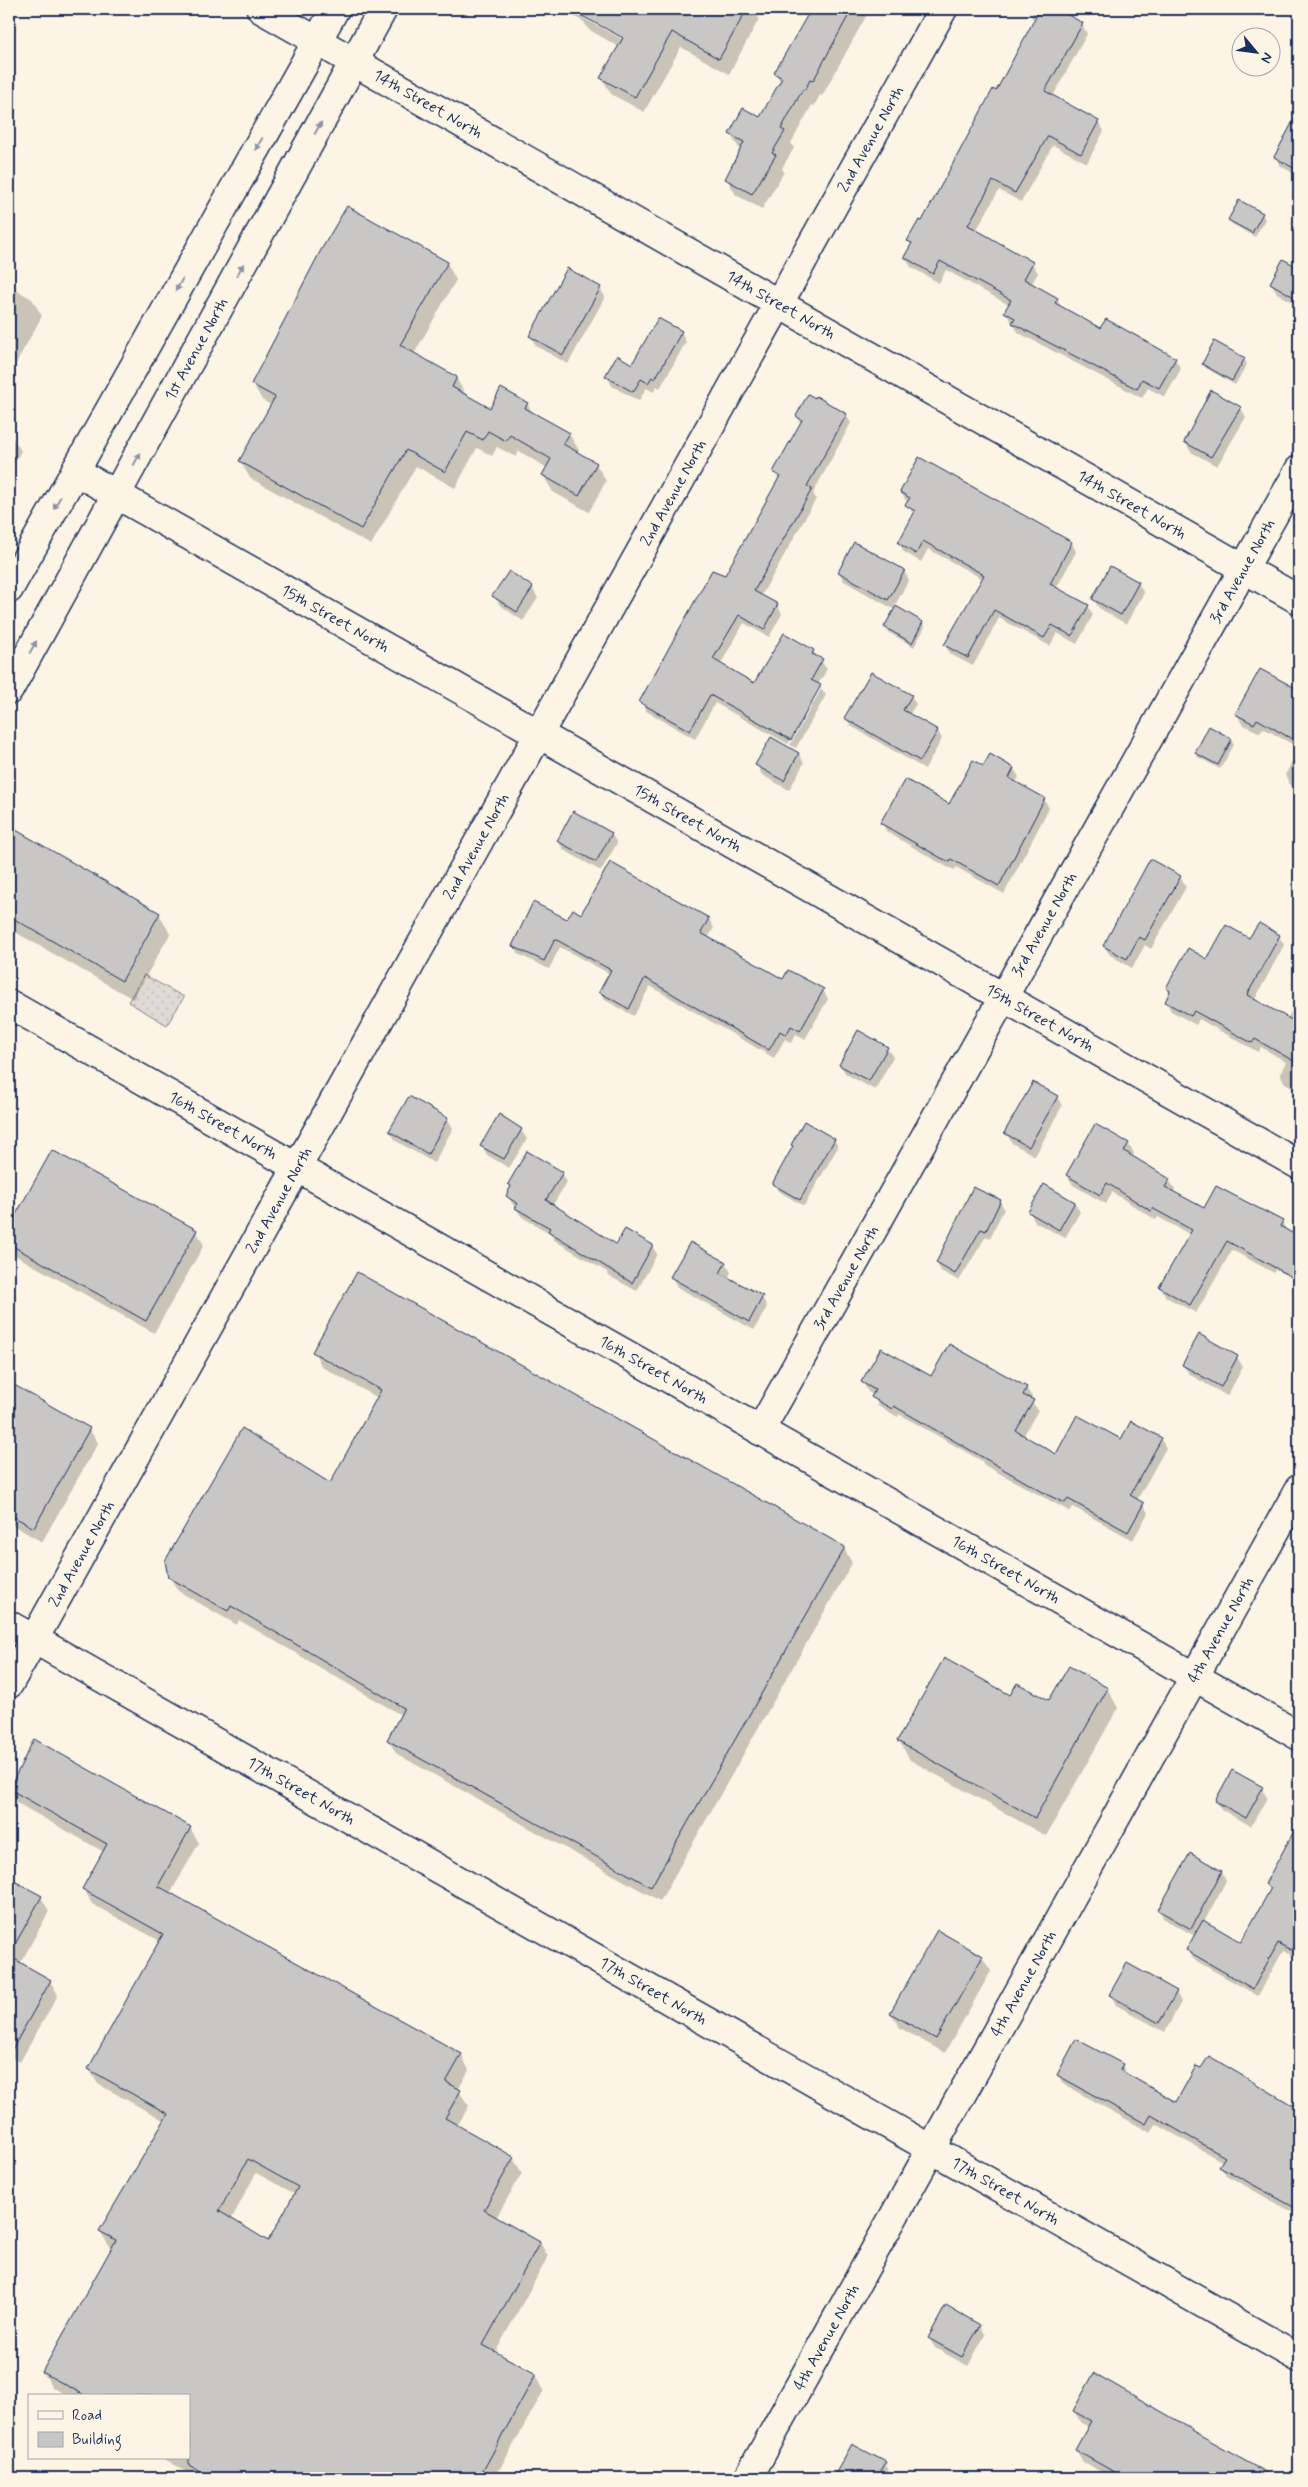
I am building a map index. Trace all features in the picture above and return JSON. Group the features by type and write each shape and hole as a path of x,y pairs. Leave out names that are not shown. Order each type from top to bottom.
{"street":[{"name":"14th Street North","path":"261,9 1299,600"},
{"path":"9,589 335,9"},
{"name":"1st Avenue North","path":"9,690 118,495 383,9"},
{"name":"2nd Avenue North","path":"9,1684 943,9"},
{"name":"3rd Avenue North","path":"760,1431 1299,470"},
{"name":"15th Street North","path":"75,471 1299,1165"},
{"name":"16th Street North","path":"9,1004 1299,1736"},
{"name":"4th Avenue North","path":"748,2478 1299,1489"},
{"name":"17th Street North","path":"9,1625 1299,2358"}],"shaded area":[{"path":"144,975 184,997 167,1025 128,1002"}],"building":[{"path":"569,9 747,9 719,59 672,32 635,97 600,78 623,38"},
{"path":"811,9 852,9 813,81 810,80 805,90 803,89 781,129 785,131 772,153 776,155 752,194 725,179 744,142 729,134 743,108 760,117 782,78 774,73"},
{"path":"1040,9 1057,9 1083,23 1045,91 1099,121 1081,154 1048,136 1015,193 993,181 968,225 1033,262 1024,279 1058,298 1055,303 1100,328 1106,319 1176,358 1159,388 1142,379 1137,389 1012,323 1015,318 1004,312 1011,300 940,261 933,274 904,257 912,243 907,241 919,220 922,221 993,89 996,91"},
{"path":"1299,110 1299,171 1274,157"},
{"path":"1239,200 1263,213 1252,233 1228,220"},
{"path":"347,206 448,262 400,345 457,377 452,387 490,408 501,388 528,403 525,408 570,433 563,444 597,463 579,496 542,475 551,459 510,435 506,441 488,431 483,440 467,432 445,472 406,450 361,529 239,461 275,397 251,384 321,250"},
{"path":"1283,259 1299,268 1299,300 1270,283"},
{"path":"567,268 601,287 563,355 529,336"},
{"path":"658,318 682,331 655,379 652,377 648,383 641,379 633,392 605,376 617,355 632,364"},
{"path":"1214,341 1245,358 1232,381 1202,364"},
{"path":"1211,390 1241,407 1211,457 1184,442"},
{"path":"808,394 815,398 816,396 847,414 807,486 812,489 754,591 778,604 764,630 739,615 713,659 754,683 784,633 814,650 812,654 823,659 811,680 821,685 791,740 710,695 690,731 639,702 712,570 725,575 780,476 773,472 802,420 796,416"},
{"path":"919,457 1072,542 1050,584 1089,605 1072,636 1052,625 1044,638 994,610 968,658 944,645 984,575 923,541 916,554 898,543 915,511 905,505 910,498 900,492"},
{"path":"854,542 905,570 888,600 838,572"},
{"path":"1110,566 1139,582 1121,615 1092,599"},
{"path":"509,571 533,587 517,612 492,596"},
{"path":"896,606 923,622 912,643 884,627"},
{"path":"1260,669 1299,690 1299,743 1257,719 1254,724 1235,714"},
{"path":"871,672 912,695 903,710 938,730 920,761 844,718"},
{"path":"1209,726 1232,739 1218,765 1195,753"},
{"path":"771,737 799,753 784,781 755,765"},
{"path":"990,754 1014,768 1009,778 1045,798 999,886 951,859 950,862 941,858 880,823 905,779 949,804 973,760 983,766"},
{"path":"573,811 612,833 596,862 557,841"},
{"path":"9,826 160,913 122,981 9,916"},
{"path":"1150,859 1181,876 1145,940 1139,937 1127,959 1103,946"},
{"path":"610,862 709,918 701,933 783,979 788,970 824,989 800,1031 791,1026 786,1035 780,1031 769,1050 645,978 629,1009 599,992 611,970 555,939 544,961 512,946 533,902 567,919 573,909 581,914"},
{"path":"1259,923 1280,935 1247,995 1299,1024 1299,1064 1255,1039 1252,1043 1194,1011 1191,1016 1165,1002 1170,991 1166,988 1188,948 1207,959 1226,925 1249,938"},
{"path":"858,1030 888,1047 869,1081 839,1065"},
{"path":"1033,1082 1058,1096 1029,1147 1004,1133"},
{"path":"409,1096 448,1118 428,1154 389,1131"},
{"path":"499,1114 522,1129 504,1159 480,1146"},
{"path":"804,1121 835,1139 800,1200 772,1184 793,1146 791,1145"},
{"path":"1095,1124 1129,1143 1124,1151 1170,1179 1165,1187 1204,1208 1216,1186 1283,1221 1280,1226 1299,1237 1299,1281 1227,1241 1190,1305 1159,1287 1192,1230 1152,1208 1151,1211 1107,1183 1100,1195 1066,1175"},
{"path":"52,1150 197,1230 146,1321 9,1244 9,1227"},
{"path":"527,1151 563,1172 546,1200 616,1244 625,1229 653,1245 632,1283 548,1231 550,1228 515,1208 518,1204 506,1196 511,1186 508,1184"},
{"path":"1044,1184 1075,1202 1059,1230 1028,1212"},
{"path":"973,1187 1001,1200 986,1231 981,1229 955,1274 936,1263"},
{"path":"690,1242 726,1262 720,1273 763,1296 749,1322 670,1277"},
{"path":"357,1272 845,1547 651,1887 387,1740 404,1708 231,1606 228,1611 168,1577 165,1561 242,1428 330,1483 381,1390 312,1352"},
{"path":"1199,1334 1238,1356 1221,1387 1182,1365"},
{"path":"949,1344 1027,1387 1023,1395 1034,1400 1016,1431 1056,1454 1077,1415 1121,1439 1131,1421 1162,1438 1130,1495 1144,1503 1128,1532 1068,1499 1065,1503 1048,1495 894,1406 892,1409 871,1397 875,1390 861,1382 881,1348 931,1376"},
{"path":"9,1382 90,1428 34,1528 9,1514"},
{"path":"944,1658 1010,1695 1017,1683 1049,1700 1069,1666 1108,1688 1035,1818 897,1741"},
{"path":"34,1739 191,1827 158,1886 462,2054 446,2082 461,2090 445,2118 514,2157 484,2210 540,2242 483,2345 536,2374 479,2478 211,2478 189,2465 190,2394 82,2394 42,2372 116,2240 99,2231 168,2114 88,2069 163,1934 82,1889 107,1844 9,1789","holes":["248,2159 298,2187 268,2241 219,2211"]},
{"path":"1232,1770 1263,1787 1246,1818 1215,1801"},
{"path":"1299,1822 1299,1936 1291,1950 1278,1943 1253,1989 1186,1950 1203,1920 1241,1942 1271,1888 1265,1884"},
{"path":"1190,1853 1222,1871 1191,1929 1158,1910"},
{"path":"16,1882 42,1896 9,1955 9,1895"},
{"path":"937,1930 983,1956 936,2039 890,2013"},
{"path":"9,1956 51,1980 9,2055"},
{"path":"1127,1963 1177,1991 1159,2023 1109,1995"},
{"path":"1076,2039 1123,2064 1120,2070 1176,2102 1196,2066 1201,2068 1209,2056 1299,2109 1299,2210 1219,2166 1225,2157 1151,2115 1146,2124 1057,2075"},
{"path":"946,2305 980,2325 962,2357 928,2338"},
{"path":"1094,2373 1192,2429 1191,2431 1276,2478 1125,2478 1075,2450 1091,2421 1073,2411"},
{"path":"852,2444 886,2462 877,2478 833,2478"}]}
